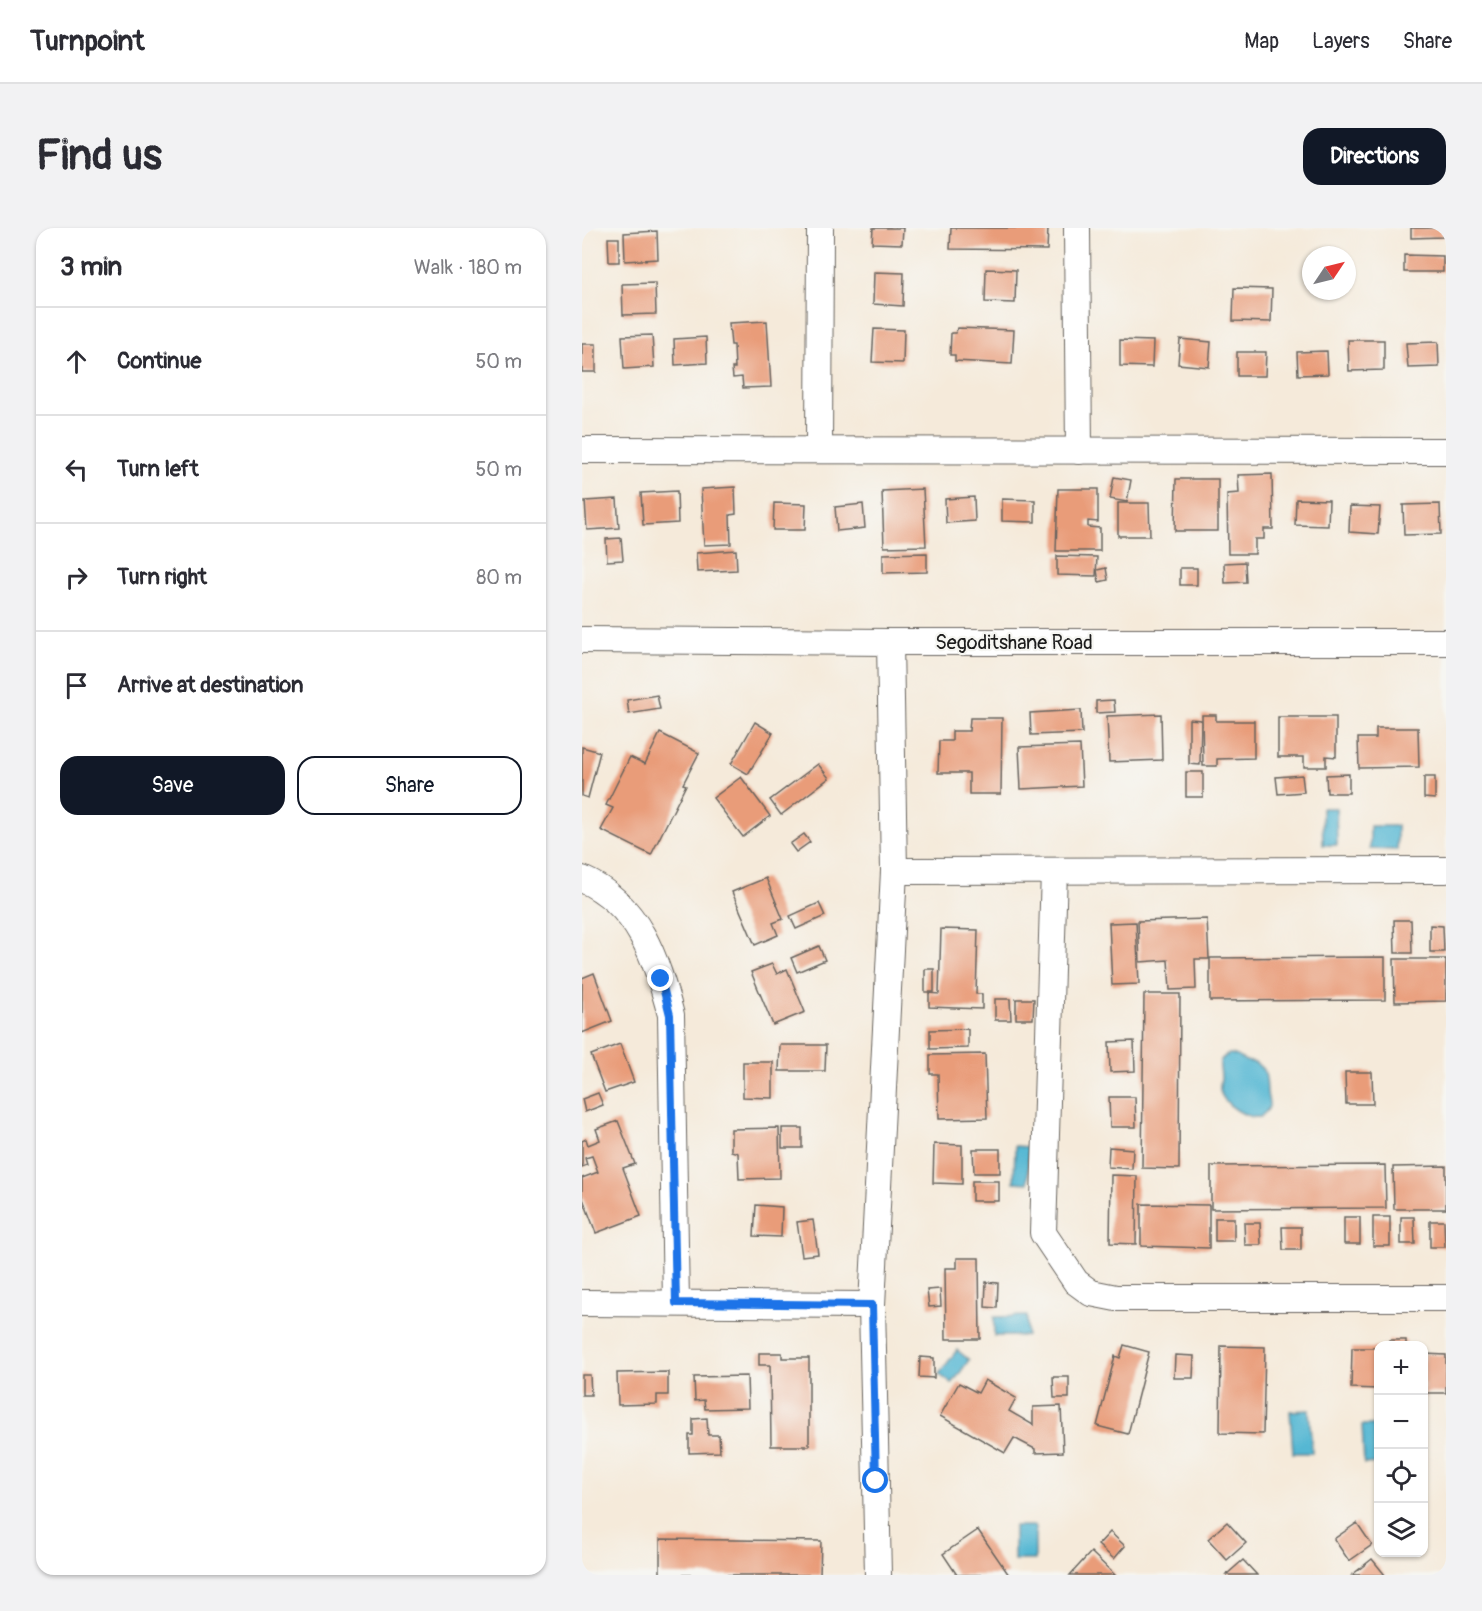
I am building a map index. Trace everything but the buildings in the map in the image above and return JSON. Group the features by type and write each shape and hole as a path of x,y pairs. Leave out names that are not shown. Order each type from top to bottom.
{"street":[{"path":"819,450 820,228"},
{"path":"1077,228 1079,451"},
{"path":"582,450 1446,451"},
{"name":"Segoditshane Road","path":"582,640 1446,642"},
{"path":"878,1575 872,1305 894,872 890,642"},
{"path":"894,872 1446,870"},
{"path":"1054,871 1042,1233 1076,1282 1091,1293 1116,1298 1446,1298"},
{"path":"582,879 601,887 630,915 649,946 661,979 670,1015 676,1303"},
{"path":"582,1303 872,1305"}],"water":[{"path":"1322,808 1336,808 1337,845 1323,845"},
{"path":"1370,826 1397,826 1397,850 1370,849"},
{"path":"1229,1054 1255,1063 1264,1072 1269,1105 1260,1117 1243,1113 1231,1106 1222,1096 1220,1061"},
{"path":"1015,1146 1028,1147 1028,1183 1014,1182"},
{"path":"1027,1316 1027,1336 994,1336 994,1317"},
{"path":"957,1350 969,1360 952,1384 939,1374"},
{"path":"1309,1410 1312,1453 1293,1453 1290,1411"},
{"path":"1362,1425 1374,1425 1374,1463 1364,1464"},
{"path":"1014,1526 1035,1526 1035,1560 1014,1560"}],"route":[{"path":"661,979 670,1015 676,1303 872,1305 876,1481"}]}
